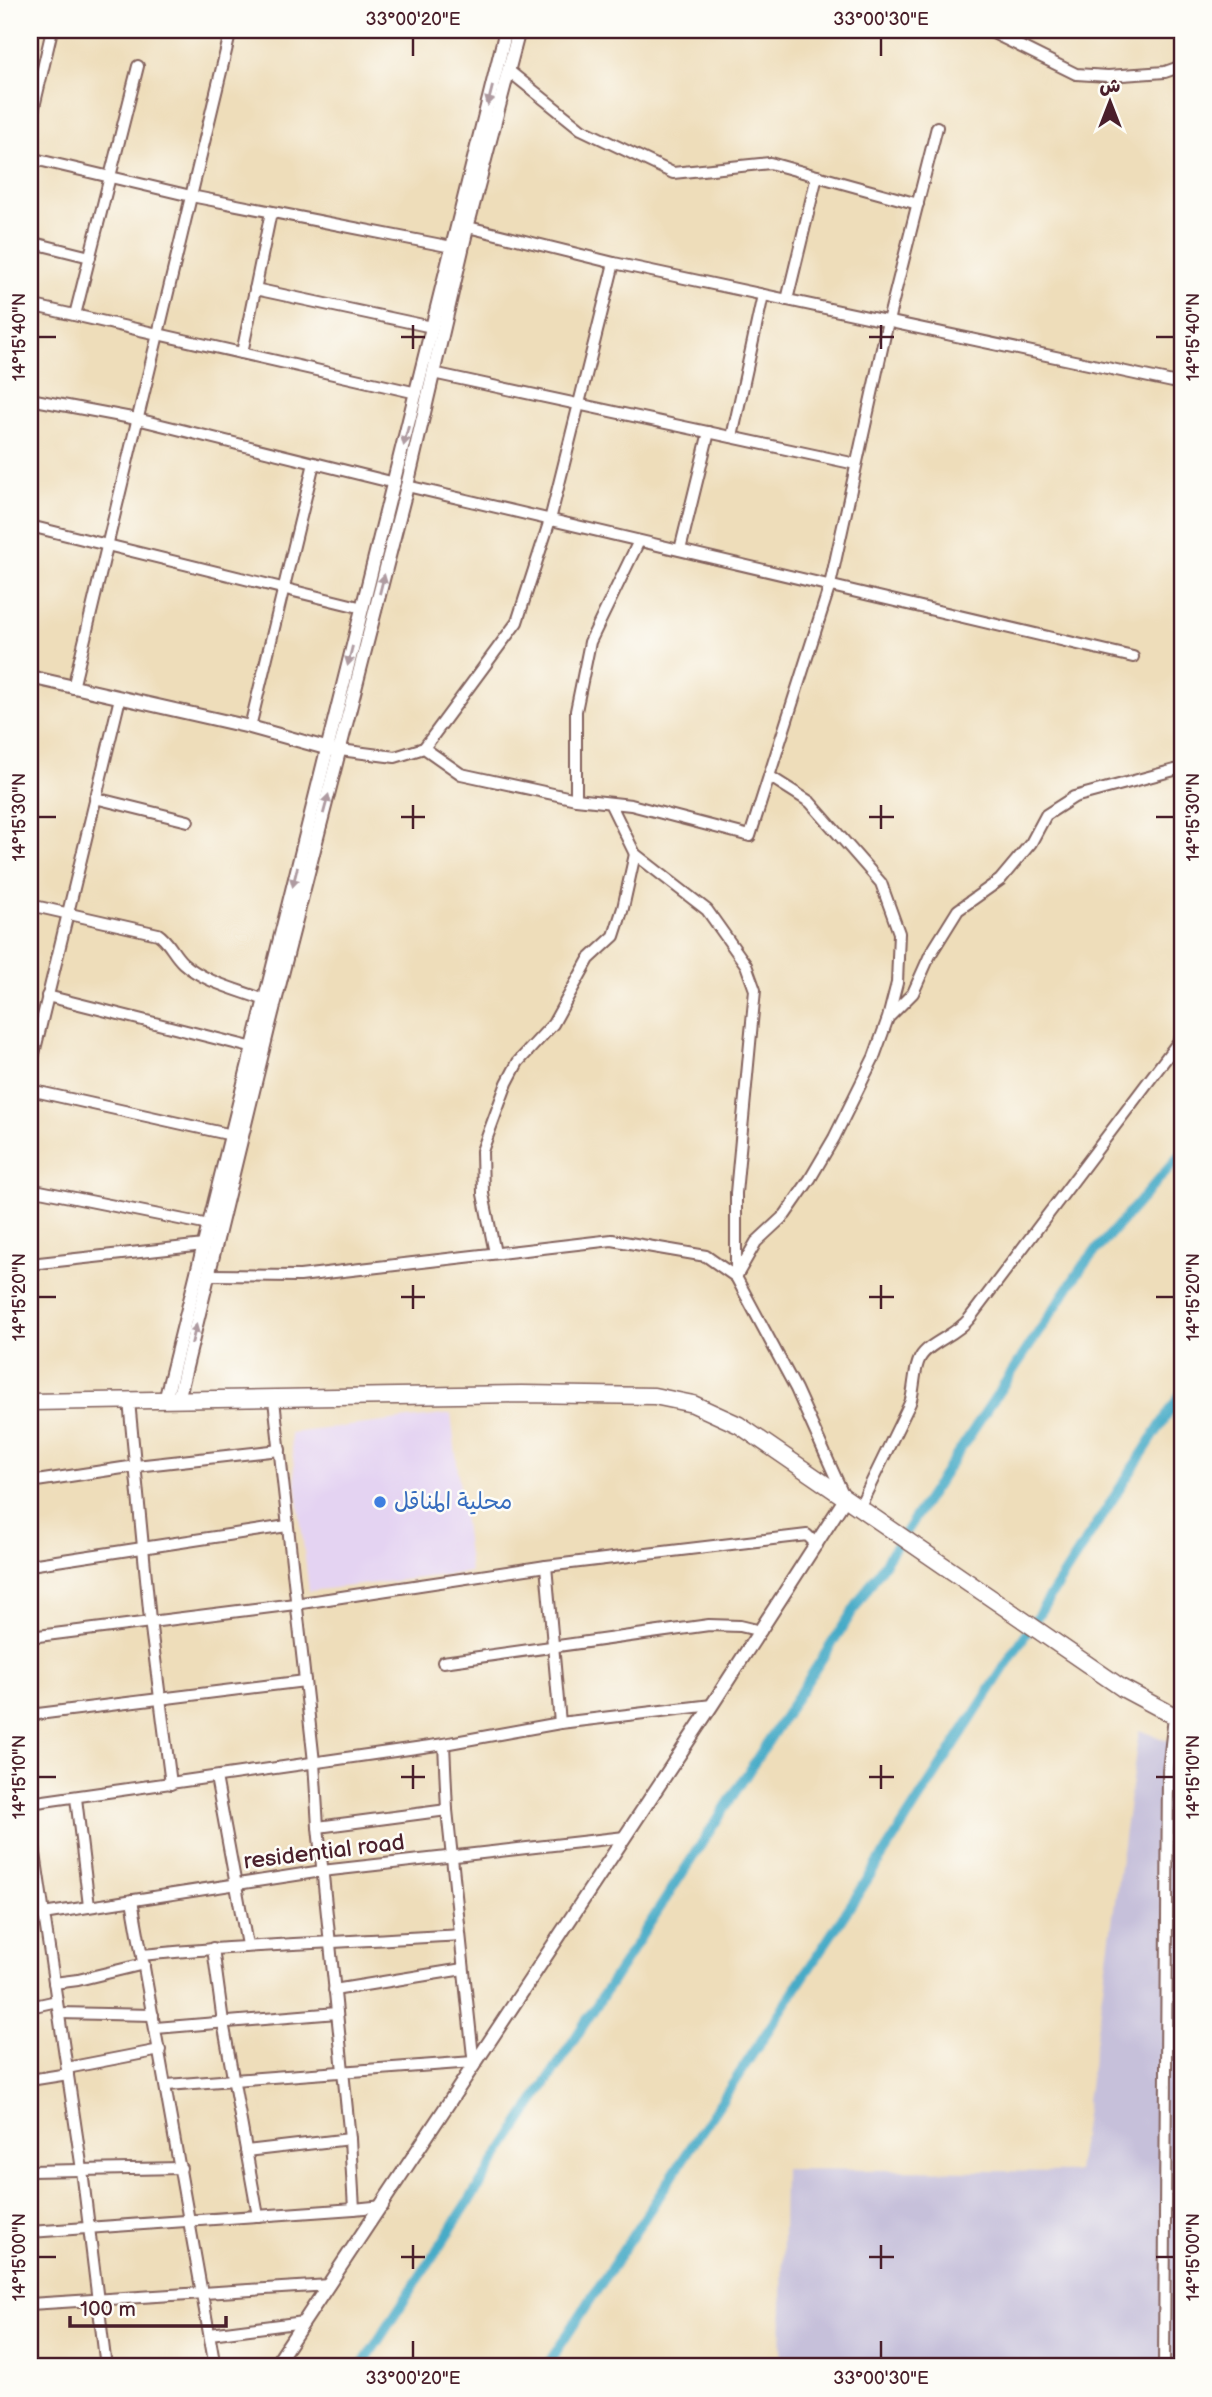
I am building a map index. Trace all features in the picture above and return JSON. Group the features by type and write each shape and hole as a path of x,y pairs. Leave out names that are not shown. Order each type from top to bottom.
{"main road":[{"path":"30,1402 522,1394 654,1396 693,1405 739,1425 1122,1688 1178,1719"}],"street":[{"path":"30,124 52,30"},
{"path":"74,688 231,30"},
{"path":"171,1400 209,1275 334,750 401,484 416,393 452,247 462,226 509,71 508,30"},
{"path":"171,1400 204,1245 265,1000 334,750 363,608 433,373 462,226 508,30"},
{"path":"987,30 1076,74 1108,76 1165,72 1182,66"},
{"path":"75,315 138,66"},
{"path":"509,71 581,129 673,173 770,163 918,204"},
{"path":"424,748 461,774 576,799 631,805 750,836 830,585 888,321 937,127"},
{"path":"30,159 191,196 452,247"},
{"path":"787,300 817,176"},
{"path":"242,353 271,212"},
{"path":"462,226 614,263 1182,384"},
{"path":"30,242 90,257"},
{"path":"30,680 250,727 334,750 394,757 424,748 517,622 550,520 614,263"},
{"path":"256,289 432,327"},
{"path":"732,437 764,295"},
{"path":"30,305 416,393"},
{"path":"433,373 856,464"},
{"path":"30,399 138,419 550,520 1133,657"},
{"path":"680,550 709,432"},
{"path":"250,727 314,463"},
{"path":"30,526 363,608"},
{"path":"576,799 576,711 590,642 639,541"},
{"path":"30,1070 120,698"},
{"path":"888,1018 913,993 930,955 958,910 1000,880 1031,843 1046,815 1074,797 1182,768"},
{"path":"736,1277 756,1242 785,1215 810,1179 854,1100 888,1018 897,983 899,933 881,883 810,802 769,776"},
{"path":"95,798 188,821"},
{"path":"610,803 635,855 707,910 746,965 755,990 736,1193 736,1277"},
{"path":"495,1254 483,1194 482,1151 507,1083 518,1062 553,1024 589,959 614,936 635,855"},
{"path":"30,905 158,934 166,939 177,957 191,969 265,1000"},
{"path":"47,996 254,1048"},
{"path":"274,2367 383,2206 473,2064 817,1545 852,1503 910,1403 922,1355 932,1345 957,1332 969,1319 1182,1037"},
{"path":"30,1090 232,1135"},
{"path":"30,1189 209,1225"},
{"path":"209,1275 300,1276 612,1240 706,1256 736,1277 796,1389 852,1503"},
{"path":"30,1264 204,1245"},
{"path":"274,1400 314,1762 322,1871 350,2139 354,2209"},
{"path":"129,1401 150,1620 171,1784"},
{"path":"30,1482 136,1466 280,1450"},
{"path":"30,1565 287,1526"},
{"path":"30,1637 295,1604 546,1566 807,1535 817,1545"},
{"path":"546,1566 559,1723"},
{"path":"443,1662 709,1625 740,1626 761,1631"},
{"path":"30,1715 305,1681"},
{"path":"30,1803 444,1744 559,1723 712,1706"},
{"path":"1164,2367 1168,1771 1178,1719"},
{"path":"444,1744 451,1857 473,2064"},
{"path":"216,1777 247,1945"},
{"path":"76,1798 89,1906"},
{"path":"318,1827 447,1810"},
{"path":"30,1820 82,2170 106,2367"},
{"name":"residential road","path":"30,1916 322,1871 625,1837"},
{"path":"132,1900 215,2367"},
{"path":"54,1983 78,1980 143,1959 213,1948 460,1936"},
{"path":"213,1948 223,2022 258,2217"},
{"path":"334,1990 463,1969"},
{"path":"30,2007 153,2015"},
{"path":"156,2028 337,2013"},
{"path":"30,2080 160,2050"},
{"path":"167,2085 473,2064"},
{"path":"246,2151 350,2139"},
{"path":"30,2171 181,2168"},
{"path":"30,2232 383,2206"},
{"path":"30,2304 330,2285"},
{"path":"210,2334 304,2322"}],"shaded area":[{"name":"محلية المناقل","path":"451,1414 470,1572 309,1591 290,1433"},
{"path":"1139,1730 1182,1746 1182,2367 781,2367 784,2169 1077,2172"}],"waterway":[{"path":"361,2367 866,1591 1084,1264 1182,1153"},
{"path":"546,2367 858,1894 1182,1392"}],"place":[{"name":"محلية المناقل","path":"380,1502"}]}
